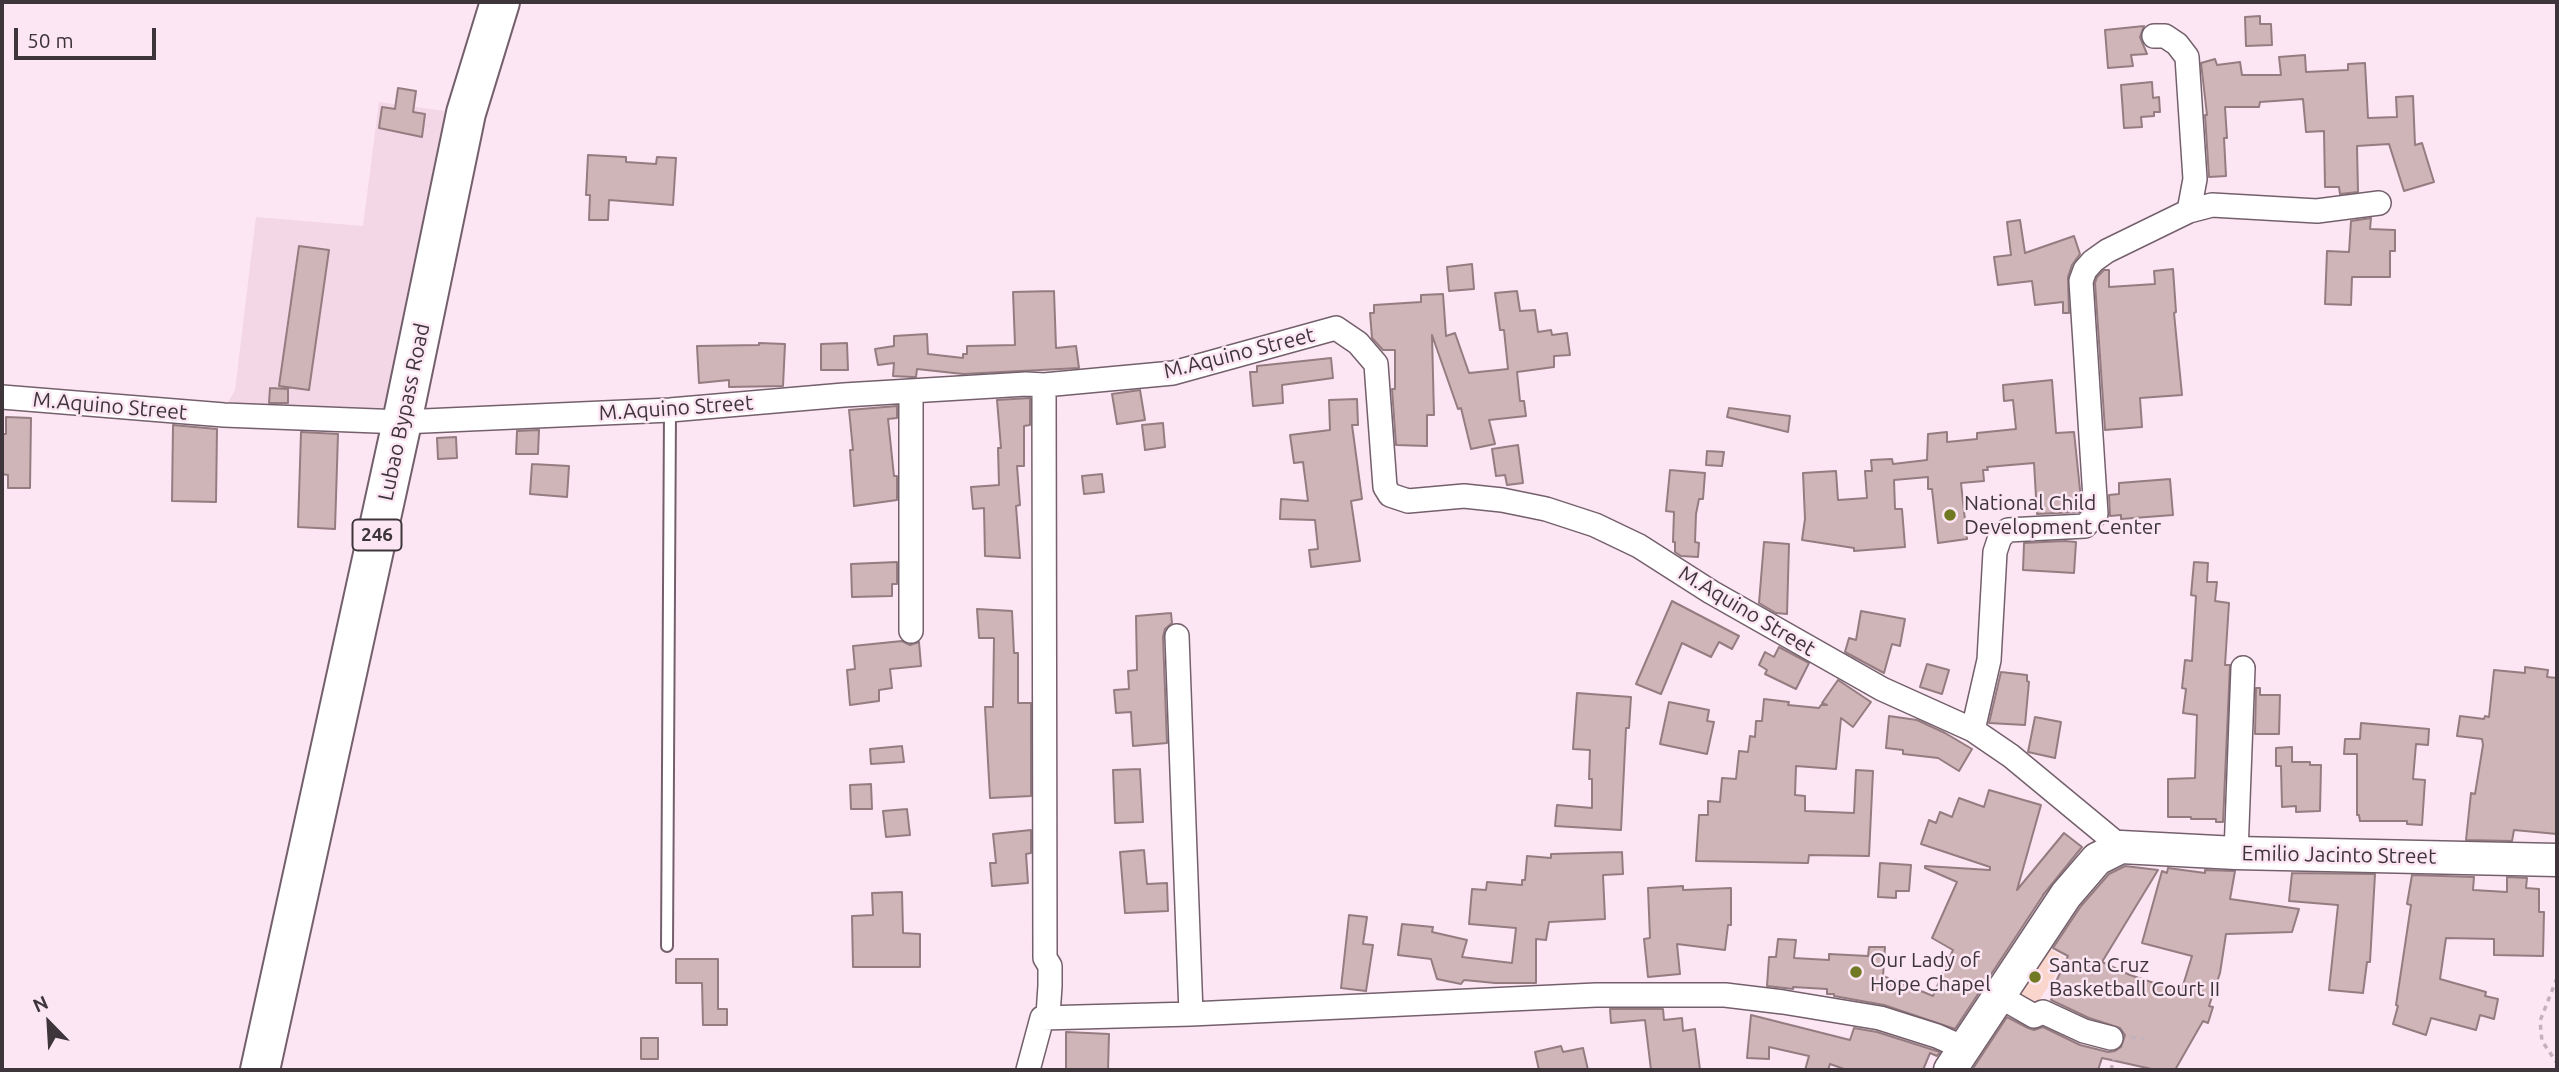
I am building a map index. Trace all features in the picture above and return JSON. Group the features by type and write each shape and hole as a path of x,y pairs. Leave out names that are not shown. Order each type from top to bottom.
{"highway":[{"name":"Lubao Bypass Road","path":"260,1070 402,422 466,113 500,2"}],"street":[{"path":"2154,36 2165,36 2177,44 2187,57 2196,179 2189,211"},
{"path":"1973,730 1989,660 1995,552 2000,537 2008,530 2085,526 2095,514 2081,281 2085,270 2106,251 2189,211 2212,205 2316,211 2379,203"},
{"name":"M.Aquino Street","path":"2,397 224,415 402,422 670,410 844,395 1026,384 1044,386 1173,373 1336,328 1358,342 1376,364 1385,487 1390,495 1408,501 1464,496 1502,500 1546,509 1595,525 1639,545 1711,592 1882,689 1973,730 2011,756 2121,847"},
{"path":"1028,1070 1042,1018 1048,1015 1050,986 1050,966 1045,958 1044,386"},
{"path":"911,392 911,631"},
{"path":"1177,636 1191,1014"},
{"path":"2236,853 2243,668"},
{"path":"1042,1018 1191,1014 1596,995 1726,995 1880,1018 1937,1036 1957,1059 2066,895 2098,859 2121,847"},
{"name":"Emilio Jacinto Street","path":"2121,847 2236,853 2557,860"},
{"path":"1999,996 2034,1016 2043,1012 2084,1031 2111,1038"}],"lane":[{"path":"667,946 670,410"}],"path":[{"path":"2557,978 2540,1021 2542,1041 2557,1063"}],"shaded area":[{"path":"379,102 445,111 385,410 225,408 235,390 256,217 363,226"},
{"name":"Santa Cruz Basketball Court II","path":"2039,942 2066,959 2031,1013 2004,995"}],"building":[{"path":"2260,16 2260,24 2271,24 2272,45 2246,46 2245,17"},
{"path":"2144,26 2140,37 2147,54 2131,55 2133,66 2108,68 2105,30"},
{"path":"2305,55 2306,72 2348,70 2348,64 2365,63 2368,118 2397,117 2396,97 2413,96 2415,145 2422,143 2434,182 2404,191 2389,144 2357,146 2358,192 2340,194 2339,187 2325,187 2324,131 2306,132 2303,99 2260,102 2259,107 2225,107 2226,176 2209,177 2207,115 2201,63 2215,59 2217,65 2240,62 2242,75 2281,75 2279,57"},
{"path":"2152,82 2153,98 2159,97 2160,112 2154,112 2154,116 2141,117 2142,127 2124,128 2121,85"},
{"path":"398,88 416,91 413,112 425,114 422,137 379,128 382,107 395,109"},
{"path":"588,155 626,157 626,162 656,164 657,157 676,158 673,205 609,200 608,220 589,220 590,195 586,195"},
{"path":"2371,218 2370,229 2395,230 2395,251 2390,251 2390,277 2352,277 2351,305 2325,304 2327,251 2349,252 2351,221"},
{"path":"2020,220 2025,253 2074,236 2080,254 2068,277 2069,313 2063,313 2063,302 2035,305 2032,281 1998,285 1994,257 2011,255 2007,222"},
{"path":"299,246 329,250 309,390 279,386"},
{"path":"1472,264 1474,289 1449,291 1447,267"},
{"path":"2173,269 2174,313 2182,395 2140,398 2142,427 2105,430 2095,283 2097,277 2104,270 2109,270 2109,287 2155,284 2154,271"},
{"path":"1054,291 1056,348 1076,346 1079,368 963,374 917,369 916,377 912,377 893,376 894,363 878,365 875,349 894,346 894,336 927,334 928,354 963,358 963,354 967,354 967,346 1015,345 1013,292"},
{"path":"1517,291 1520,311 1535,310 1538,332 1551,330 1552,335 1567,333 1570,355 1554,356 1554,367 1517,372 1520,401 1524,401 1526,416 1489,420 1495,444 1471,449 1461,408 1458,409 1432,335 1434,415 1427,415 1427,446 1396,445 1392,389 1395,389 1395,350 1383,350 1372,338 1370,313 1374,313 1374,305 1421,302 1421,295 1443,294 1446,336 1455,333 1469,373 1508,369 1504,330 1500,330 1495,293"},
{"path":"847,343 848,370 821,370 821,344"},
{"path":"785,344 783,386 729,387 729,380 699,383 697,346"},
{"path":"1331,358 1333,378 1282,385 1283,403 1253,406 1250,372 1257,372 1257,366"},
{"path":"2052,380 2056,433 2074,432 2082,509 2079,512 2037,514 2034,463 1987,467 1988,470 1983,470 1984,481 1961,483 1967,539 1938,543 1932,489 1928,489 1928,477 1894,480 1895,509 1902,509 1905,547 1854,551 1854,548 1802,540 1805,519 1803,473 1836,471 1838,500 1867,498 1865,471 1872,471 1871,460 1892,459 1893,464 1927,460 1928,434 1947,432 1947,442 1977,439 1977,433 2016,429 2013,400 2004,401 2003,385"},
{"path":"270,388 288,389 288,403 269,403"},
{"path":"1140,390 1145,420 1117,424 1112,394"},
{"path":"1030,398 1030,425 1024,426 1024,466 1017,466 1020,505 1016,506 1020,558 985,556 984,508 973,509 971,487 999,485 998,448 1001,448 997,400"},
{"path":"1357,399 1358,425 1352,425 1362,499 1351,501 1360,561 1311,567 1309,550 1318,549 1315,520 1280,519 1281,499 1308,501 1303,462 1294,463 1290,435 1330,430 1329,400"},
{"path":"897,406 897,418 888,419 894,476 897,476 897,500 854,506 849,410"},
{"path":"1729,408 1790,416 1788,432 1727,417"},
{"path":"6,417 31,418 30,488 8,488 8,475 2,474 2,434 6,434"},
{"path":"1163,423 1165,447 1145,450 1142,425"},
{"path":"173,425 217,429 216,502 172,501"},
{"path":"539,430 538,454 516,454 517,431"},
{"path":"301,432 338,434 335,529 298,527"},
{"path":"456,437 457,458 438,459 437,438"},
{"path":"1518,445 1523,483 1507,485 1505,475 1496,476 1492,449"},
{"path":"1707,451 1724,452 1722,466 1706,465"},
{"path":"532,464 569,466 567,497 530,494"},
{"path":"1670,470 1705,473 1703,499 1699,499 1696,514 1695,542 1699,543 1698,557 1681,556 1675,552 1674,512 1666,511"},
{"path":"1102,474 1104,492 1084,494 1082,476"},
{"path":"2170,479 2173,515 2121,519 2121,515 2110,516 2109,495 2119,494 2119,483"},
{"path":"1764,542 1789,544 1787,614 1776,613 1759,603"},
{"path":"2076,542 2074,573 2023,570 2024,543"},
{"path":"897,562 897,584 892,584 892,596 852,597 851,564"},
{"path":"2194,562 2208,563 2207,582 2217,582 2215,601 2229,603 2225,665 2230,665 2223,822 2216,822 2216,819 2168,817 2168,779 2195,778 2197,715 2183,713 2186,689 2182,688 2185,660 2192,661 2196,596 2191,595"},
{"path":"1672,601 1739,636 1732,649 1719,642 1711,657 1682,643 1661,694 1636,684"},
{"path":"977,609 1012,611 1014,653 1018,653 1018,703 1031,703 1031,796 990,798 985,707 993,707 994,638 979,638"},
{"path":"1861,611 1905,619 1900,646 1892,644 1884,673 1845,652 1849,638 1856,640"},
{"path":"1171,613 1172,623 1165,629 1163,637 1167,743 1133,746 1131,712 1116,713 1114,690 1129,689 1128,671 1137,670 1136,616"},
{"path":"902,641 910,645 919,642 921,666 890,669 892,688 879,690 879,701 850,705 847,670 855,669 853,646"},
{"path":"1779,647 1809,663 1796,689 1765,674 1767,670 1759,665 1765,652 1774,657"},
{"path":"1927,664 1949,670 1942,694 1920,687"},
{"path":"2525,667 2548,670 2547,677 2557,678 2557,834 2514,830 2512,841 2466,840 2471,793 2475,794 2483,745 2482,739 2457,736 2460,716 2484,719 2485,716 2489,717 2494,670 2525,673"},
{"path":"2001,672 2027,675 2029,682 2025,725 1989,723"},
{"path":"1838,680 1871,702 1853,727 1841,718 1836,769 1796,766 1795,795 1805,796 1805,811 1854,813 1856,770 1873,771 1869,856 1809,855 1808,863 1696,861 1699,815 1708,815 1708,801 1720,802 1722,778 1736,779 1739,751 1748,752 1750,736 1755,737 1756,721 1762,721 1764,699 1819,708 1821,705 1827,705 1822,703"},
{"path":"2256,688 2260,688 2260,695 2280,695 2279,734 2255,734"},
{"path":"1577,693 1631,697 1629,728 1626,728 1621,830 1555,826 1557,805 1592,808 1590,750 1573,749"},
{"path":"1669,702 1709,710 1707,721 1714,722 1707,754 1660,744"},
{"path":"1889,716 1917,720 1972,749 1959,771 1938,758 1903,754 1903,750 1886,748"},
{"path":"2035,717 2061,722 2055,758 2028,752"},
{"path":"2361,723 2429,729 2428,745 2416,744 2413,779 2425,780 2422,825 2407,824 2407,821 2360,821 2357,815 2357,754 2344,754 2345,739 2360,739"},
{"path":"902,746 904,762 871,764 870,749"},
{"path":"2292,747 2292,762 2321,765 2320,811 2296,812 2296,806 2282,807 2281,766 2276,766 2276,748"},
{"path":"1140,769 1143,822 1115,823 1113,770"},
{"path":"871,784 872,809 851,809 850,785"},
{"path":"1989,790 2041,805 2017,890 2064,833 2082,847 2043,895 1955,1029 1884,1005 1827,994 1827,989 1767,986 1769,957 1776,957 1778,939 1796,940 1794,958 1829,960 1829,954 1868,956 1869,947 1885,947 1883,976 1888,978 1888,987 1892,979 1933,996 1953,950 1932,938 1957,882 1925,866 1990,870 1990,867 1921,844 1929,820 1936,823 1940,812 1952,817 1959,798 1984,807"},
{"path":"907,809 910,835 886,837 883,811"},
{"path":"1031,830 1031,853 1026,854 1028,883 992,886 990,863 996,863 993,834"},
{"path":"1144,850 1147,884 1167,883 1168,911 1125,913 1120,852"},
{"path":"1622,852 1623,874 1603,875 1605,919 1549,922 1546,940 1536,939 1536,983 1464,980 1461,984 1437,979 1431,959 1398,955 1402,924 1433,927 1432,932 1467,940 1462,957 1512,963 1516,928 1469,924 1472,889 1486,890 1487,882 1522,885 1522,880 1525,880 1527,856 1551,858 1551,854"},
{"path":"1880,863 1911,865 1909,891 1896,891 1896,898 1878,897"},
{"path":"2125,866 2158,870 2102,962 2130,975 2181,992 2192,956 2142,943 2162,871 2167,873 2168,868 2205,873 2205,870 2235,871 2230,899 2299,909 2292,932 2226,934 2220,973 2209,1006 2213,1007 2208,1023 2203,1021 2175,1070 2156,1070 2102,1058 2098,1070 1972,1070 2007,1017 2034,1030 2043,1027 2080,1045 2108,1052 2121,1047 2125,1035 2120,1028 2089,1018 2051,1000 2056,989 2053,988 2068,956 2053,948 2081,906 2109,874"},
{"path":"2292,873 2375,874 2370,962 2367,962 2363,993 2329,990 2338,905 2289,901"},
{"path":"2412,875 2474,877 2473,890 2507,892 2507,877 2527,878 2526,888 2539,889 2539,912 2544,912 2543,956 2494,955 2494,939 2446,938 2440,979 2486,992 2485,996 2498,999 2494,1019 2480,1015 2476,1030 2431,1018 2426,1035 2393,1024 2398,1006 2396,1005 2411,905 2407,904"},
{"path":"1683,886 1683,890 1731,888 1731,925 1728,925 1725,950 1677,944 1680,974 1648,977 1644,939 1650,938 1648,888"},
{"path":"902,892 903,933 920,934 920,967 853,967 852,916 873,915 872,893"},
{"path":"1349,915 1367,917 1363,944 1373,945 1366,991 1341,988"},
{"path":"676,959 718,959 718,1009 727,1009 727,1025 703,1025 702,983 676,983"},
{"path":"1610,1009 1663,1009 1664,1020 1682,1018 1683,1031 1695,1029 1700,1070 1651,1070 1645,1020 1611,1023"},
{"path":"1751,1015 1850,1040 1854,1028 1877,1032 1940,1052 1937,1056 1930,1053 1923,1070 1847,1070 1830,1064 1828,1070 1805,1070 1809,1056 1769,1047 1769,1059 1747,1058"},
{"path":"1066,1032 1109,1034 1108,1070 1066,1070"},
{"path":"641,1038 658,1038 658,1059 641,1059"},
{"path":"1561,1046 1563,1052 1583,1048 1588,1070 1539,1070 1535,1052"}],"place":[{"name":"National Child Development Center","path":"1950,515"},
{"name":"Our Lady of Hope Chapel","path":"1856,972"},
{"name":"Santa Cruz Basketball Court II","path":"2035,977"}]}
